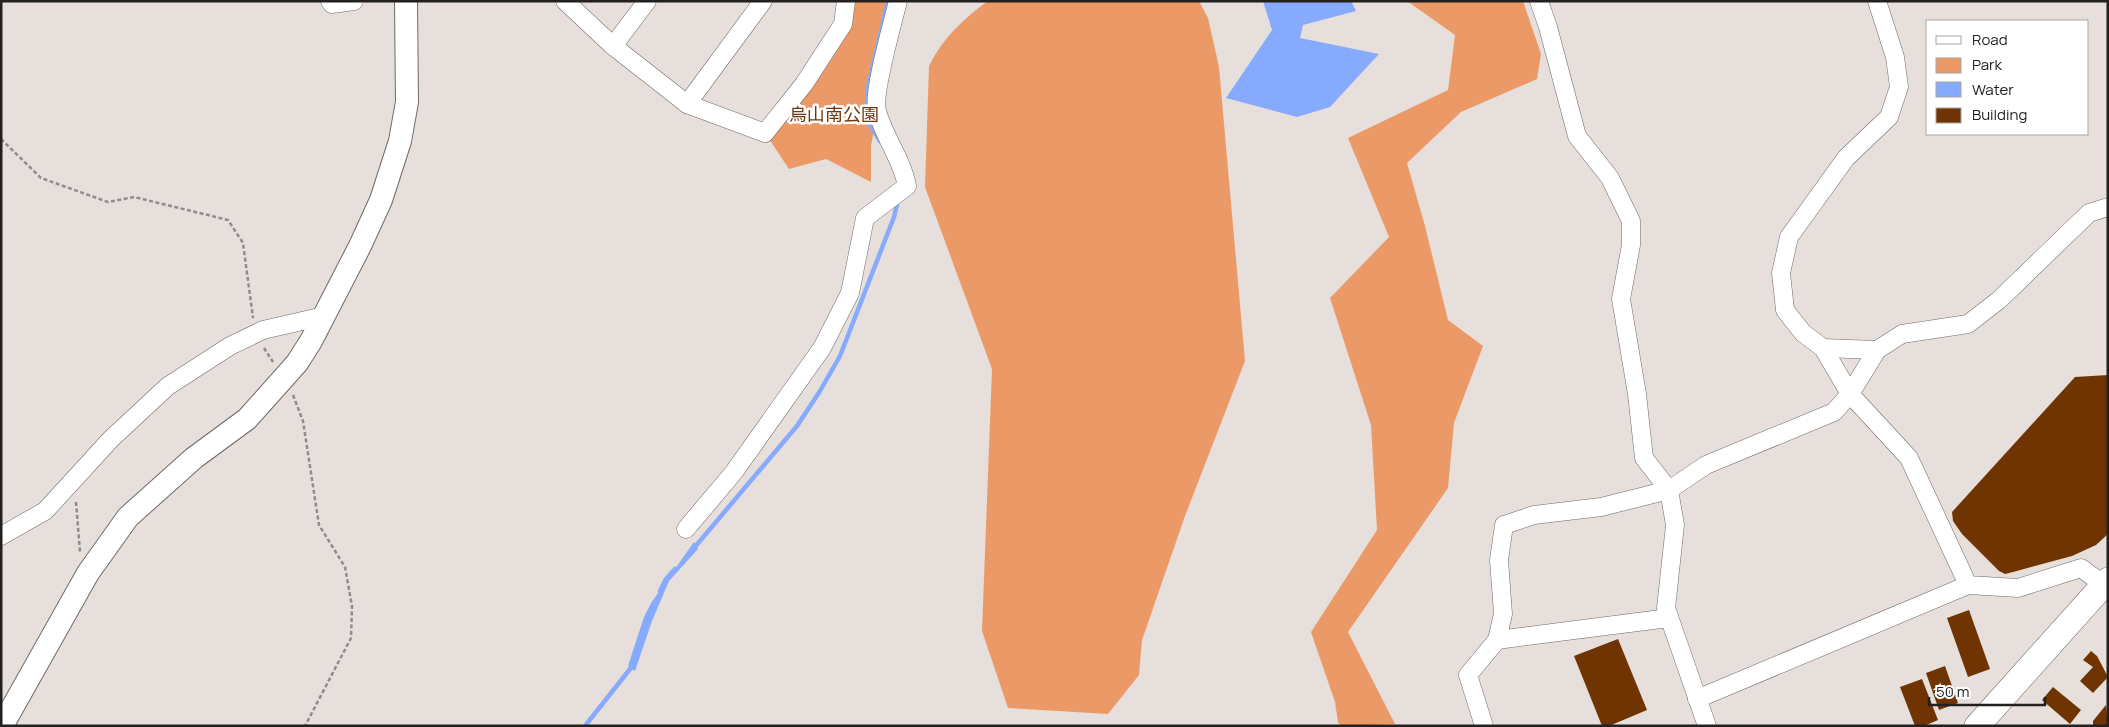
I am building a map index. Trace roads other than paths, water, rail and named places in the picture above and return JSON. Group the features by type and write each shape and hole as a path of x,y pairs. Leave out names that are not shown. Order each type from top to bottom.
{"main road":[{"path":"1977,726 2106,582"}],"street":[{"path":"330,1 332,4 354,1"},
{"path":"2,726 88,573 128,517 194,458 247,419 284,379 302,356 324,316 381,200 400,141 407,94 406,1"},
{"path":"565,1 613,46 687,104 765,133 804,84 843,24 846,1"},
{"path":"613,46 647,1"},
{"path":"687,104 763,1"},
{"path":"686,529 734,472 822,348 850,293 865,218 907,186 904,169 886,135 876,108 885,52 898,1"},
{"path":"1539,1 1548,27 1577,136 1610,178 1631,221 1631,245 1621,299 1637,394 1644,458 1669,490 1675,525 1666,608 1707,726"},
{"path":"1877,1 1895,57 1899,87 1889,117 1846,158 1789,237 1781,273 1785,310 1803,333 1823,348 1850,394 1908,458 1968,585"},
{"path":"1484,726 1468,675 1497,640 1503,614 1499,560 1504,525 1534,515 1601,507 1669,490 1706,465 1834,412 1850,394 1877,350 1902,334 1968,324 1999,300 2089,213 2108,207"},
{"path":"1,536 45,511 111,439 168,386 230,346 255,334 324,316"},
{"path":"1823,348 1877,350"},
{"path":"1697,699 1968,585 2018,588 2081,568 2106,582"},
{"path":"1497,640 1670,618"}],"water":[{"path":"1263,1 1351,1 1356,11 1303,25 1300,38 1379,54 1330,107 1297,117 1226,98 1272,30"},
{"path":"694,542 698,549 669,581 652,621 635,671 628,666 644,617 651,603"}],"waterway":[{"path":"880,141 866,118 868,87 888,1"},
{"path":"694,548 797,426 820,391 840,356 894,217 898,200"},
{"path":"660,591 666,579 675,569"},
{"path":"585,726 634,664"}],"park label":[{"name":"烏山南公園","path":"834,115"}]}
